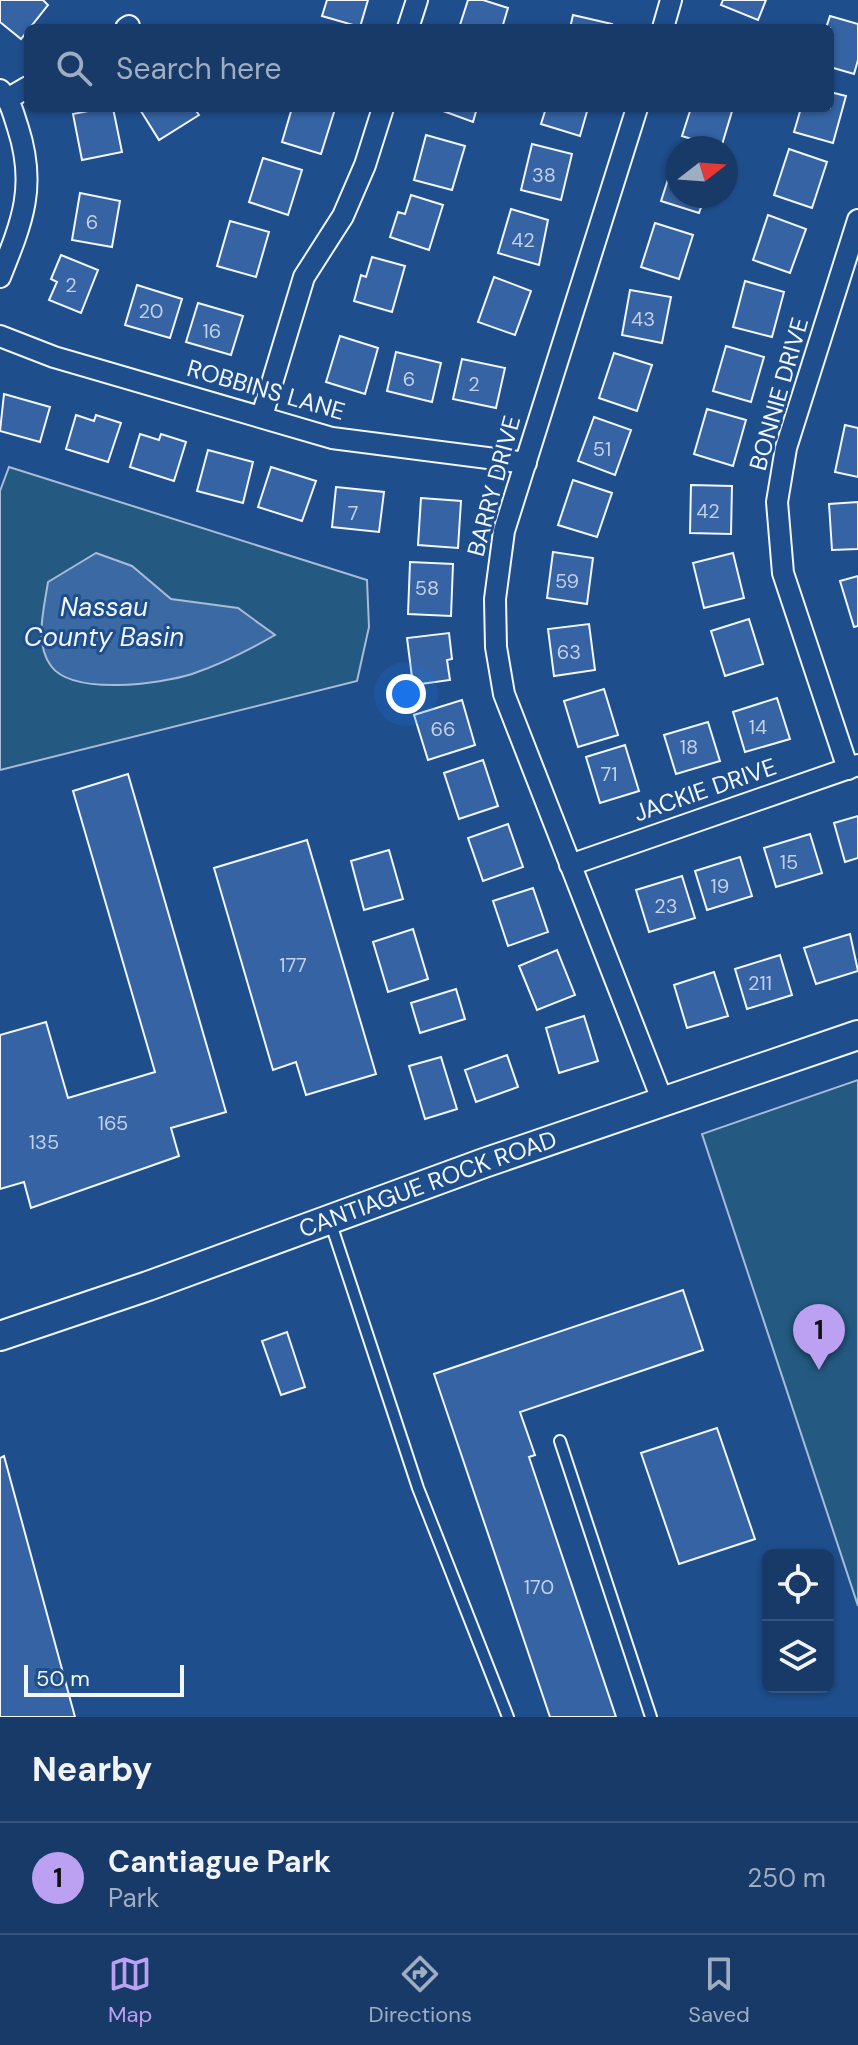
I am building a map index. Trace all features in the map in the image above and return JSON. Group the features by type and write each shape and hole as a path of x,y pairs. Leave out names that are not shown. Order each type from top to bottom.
{"main road":[{"name":"CANTIAGUE ROCK ROAD","path":"0,1336 858,1035"}],"street":[{"path":"409,24 417,0"},
{"path":"664,24 671,0"},
{"path":"0,277 27,197 27,157 4,94 24,88"},
{"path":"262,416 304,277 343,216 365,165 382,112"},
{"name":"BARRY DRIVE","path":"636,112 504,531 497,569 496,647 513,724 663,1102"},
{"name":"BONNIE DRIVE","path":"853,767 783,573 777,502 786,448 858,220"},
{"name":"ROBBINS LANE","path":"0,336 54,357 332,438 526,463"},
{"name":"JACKIE DRIVE","path":"570,865 853,767"}],"lane":[{"path":"330,1219 418,1488 508,1717"},
{"path":"560,1441 651,1717"}],"shaded area":[{"path":"9,467 367,580 369,627 357,681 0,770 0,491"},
{"path":"858,1080 858,1606 702,1134"}],"water":[{"name":"Nassau County Basin","path":"96,553 132,566 171,599 238,608 275,635 224,661 178,678 118,685 78,681 62,675 51,666 43,647 42,626 48,582"}],"building":[{"path":"0,0 43,0 48,5 33,24 24,24 21,39 0,22"},
{"path":"327,0 368,0 361,24 322,16"},
{"path":"468,0 483,0 508,8 503,24 460,24"},
{"path":"723,0 766,0 758,20 721,5"},
{"path":"573,15 612,24 571,24"},
{"path":"830,16 858,24 858,60 854,74 834,68 834,24 827,24"},
{"path":"834,93 846,96 833,143 794,132 800,112 834,112"},
{"path":"114,112 122,152 82,160 73,114"},
{"path":"142,112 197,112 199,115 159,140"},
{"path":"291,112 334,112 321,154 282,142"},
{"path":"446,112 476,112 473,122"},
{"path":"545,112 587,112 580,136 541,124"},
{"path":"690,112 732,112 725,136 682,136"},
{"path":"426,135 465,146 452,190 414,180"},
{"path":"532,144 572,154 561,200 521,190"},
{"path":"789,149 827,162 812,208 774,195"},
{"path":"263,158 302,170 288,215 249,202"},
{"path":"666,186 666,203 661,201"},
{"path":"80,193 120,201 112,247 72,240"},
{"path":"411,195 443,205 429,250 390,237 398,212 405,214"},
{"path":"683,208 701,208 699,213"},
{"path":"511,209 548,220 539,265 498,253"},
{"path":"768,215 806,229 790,273 753,260"},
{"path":"230,221 269,232 256,277 217,266"},
{"path":"655,223 693,235 679,279 641,267"},
{"path":"61,255 98,270 81,313 49,300 57,282 51,279"},
{"path":"372,257 405,266 392,312 354,301 361,275 366,277"},
{"path":"494,277 531,291 515,335 478,322"},
{"path":"745,281 784,292 772,337 733,327"},
{"path":"137,285 182,299 170,338 125,325"},
{"path":"630,290 671,297 662,343 622,335"},
{"path":"198,303 243,316 231,355 186,342"},
{"path":"340,336 378,348 365,394 326,382"},
{"path":"726,346 764,357 751,402 713,391"},
{"path":"396,352 441,363 432,402 387,391"},
{"path":"614,353 652,365 637,411 599,398"},
{"path":"462,359 505,368 496,408 453,399"},
{"path":"4,394 50,407 40,442 0,431"},
{"path":"707,409 746,420 733,466 694,454"},
{"path":"76,415 94,421 96,415 121,423 108,462 66,449"},
{"path":"594,417 631,430 615,475 578,461"},
{"path":"845,425 858,428 858,477 835,472"},
{"path":"140,434 159,440 161,434 186,442 174,481 130,467"},
{"path":"208,450 253,462 243,503 197,491"},
{"path":"271,467 316,481 302,521 258,507"},
{"path":"573,480 612,493 597,537 558,525"},
{"path":"691,485 732,486 731,534 690,533"},
{"path":"336,487 384,492 379,532 332,527"},
{"path":"421,498 461,501 458,548 418,545"},
{"path":"858,502 858,549 832,550 829,504"},
{"path":"553,552 593,558 587,604 547,598"},
{"path":"733,553 744,598 704,608 693,563"},
{"path":"410,562 453,564 451,616 408,614"},
{"path":"858,576 858,626 854,627 840,581"},
{"path":"749,619 763,664 725,676 711,631"},
{"path":"589,624 595,670 554,676 548,629"},
{"path":"449,633 452,659 447,660 450,680 413,685 407,638"},
{"path":"604,689 618,735 578,747 564,701"},
{"path":"777,698 790,739 745,752 733,712"},
{"path":"462,700 475,745 428,760 414,715"},
{"path":"708,722 720,761 676,774 664,735"},
{"path":"625,745 639,791 600,803 586,757"},
{"path":"483,760 498,806 459,819 444,773"},
{"path":"128,774 226,1112 171,1128 179,1156 31,1208 24,1182 0,1189 0,1035 46,1022 68,1098 155,1072 73,791"},
{"path":"858,816 858,858 845,862 834,823"},
{"path":"508,824 523,867 483,881 468,838"},
{"path":"810,834 822,873 776,887 764,848"},
{"path":"307,840 376,1074 306,1095 296,1062 273,1070 214,868"},
{"path":"389,850 403,899 364,910 351,861"},
{"path":"740,857 752,896 707,910 695,871"},
{"path":"682,876 695,918 649,932 636,890"},
{"path":"533,888 548,932 508,946 493,901"},
{"path":"413,929 428,979 388,992 373,942"},
{"path":"850,934 858,971 816,984 804,948"},
{"path":"557,950 575,995 537,1010 519,966"},
{"path":"780,955 792,995 747,1009 735,969"},
{"path":"714,972 728,1016 687,1028 674,985"},
{"path":"456,989 465,1019 420,1033 411,1003"},
{"path":"584,1016 598,1061 559,1073 546,1028"},
{"path":"507,1055 518,1087 476,1102 465,1070"},
{"path":"441,1057 457,1109 425,1119 409,1066"},
{"path":"683,1290 703,1350 520,1412 535,1455 529,1457 616,1717 550,1717 434,1374"},
{"path":"287,1332 305,1387 281,1395 262,1341"},
{"path":"717,1428 755,1539 679,1564 641,1453"},
{"path":"4,1456 75,1717 0,1717 0,1458"}],"place":[{"name":"Cantiague Park","path":"819,1370"}]}
